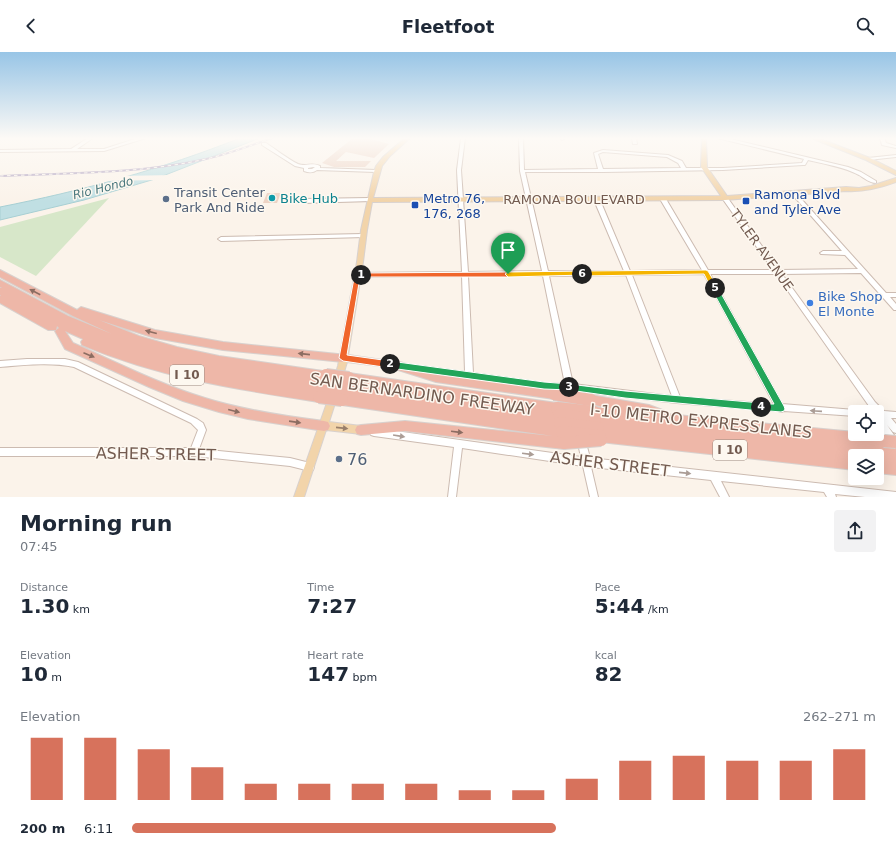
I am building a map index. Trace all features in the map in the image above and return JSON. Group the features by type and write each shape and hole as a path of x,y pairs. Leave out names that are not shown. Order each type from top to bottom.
{"highway":[{"name":"SAN BERNARDINO FREEWAY","path":"0,273 70,310 127,336 156,346 323,386 346,389"},
{"path":"0,283 82,327 144,350 190,362 323,386"},
{"path":"0,291 80,334 142,356 206,372 261,382 323,386"},
{"name":"SAN BERNARDINO FREEWAY","path":"0,299 60,331 109,353 198,378 323,386 560,424"},
{"path":"70,310 86,312 155,334 223,346 343,358"},
{"path":"60,331 69,346 203,402 266,418 324,426"},
{"path":"396,365 436,377 650,410 676,420"},
{"name":"I-10 METRO EXPRESSLANES","path":"346,389 560,424 848,454"},
{"name":"I 10","path":"599,428 676,420 893,449"},
{"path":"361,430 405,426 560,424 599,428"},
{"name":"I-10 METRO EXPRESSLANES","path":"599,428 893,449"},
{"name":"I 10","path":"599,428 848,463"},
{"path":"884,454 893,449"},
{"path":"884,468 896,469"}],"main road":[{"path":"300,497 342,366 370,200 376,171 384,159"},
{"name":"TYLER AVENUE","path":"704,159 706,170 725,198"},
{"path":"864,159 895,177"},
{"path":"868,159 895,177"},
{"name":"RAMONA BOULEVARD","path":"370,200 597,200 725,198 846,189 854,190 866,188 895,177"},
{"name":"RAMONA BOULEVARD","path":"846,189 849,187 863,186 895,177"},
{"path":"343,358 396,365"},
{"name":"ASHER STREET","path":"324,426 361,430"}],"street":[{"path":"287,159 297,165 306,167 306,170 309,171 316,169 376,171"},
{"path":"460,159 459,170 460,200 469,376"},
{"path":"522,159 522,171 528,200 546,274 594,497"},
{"path":"598,159 601,171"},
{"path":"674,159 680,162 685,170"},
{"path":"801,159 854,173 874,182"},
{"path":"522,171 706,170 803,164 806,160"},
{"path":"793,193 896,308"},
{"name":"TYLER AVENUE","path":"725,198 873,405"},
{"path":"663,199 706,272 781,409"},
{"name":"RAMONA BOULEVARD","path":"303,201 370,200"},
{"path":"597,200 628,273 677,400"},
{"path":"221,239 363,236"},
{"path":"823,253 846,253"},
{"path":"357,275 862,271"},
{"path":"885,295 896,295"},
{"path":"0,363 65,362 75,364 194,421 202,430 194,452"},
{"path":"396,365 544,386 570,387 677,400 781,409 848,413"},
{"path":"884,414 896,414"},
{"name":"TYLER AVENUE","path":"884,418 896,429"},
{"name":"ASHER STREET","path":"361,430 458,445 586,462 714,476 830,493 896,496"},
{"name":"TYLER AVENUE","path":"884,431 893,449"},
{"path":"452,497 458,445"},
{"name":"ASHER STREET","path":"0,452 194,452 290,462 310,466"},
{"path":"714,476 725,497"}],"green space":[{"path":"109,198 36,276 0,257 0,227"}],"water":[{"name":"Rio Hondo","path":"207,159 155,179 84,200 0,220 0,207 61,194 122,178 181,160"}],"pier":[{"path":"173,175 160,180 100,181 119,176"}],"building":[{"path":"327,159 338,159 336,161 371,161 365,167 334,167 322,163"},
{"name":"Bike Hub","path":"267,193 281,193 277,203 263,203"}],"railway":[{"path":"0,176 103,172 155,168 207,159"}],"place":[{"name":"Bike Hub","path":"272,198"},
{"name":"Transit Center Park And Ride","path":"166,199"},
{"name":"Ramona Blvd and Tyler Ave","path":"746,201"},
{"name":"Metro 76, 176, 268","path":"415,205"},
{"name":"Bike Shop El Monte","path":"810,303"},
{"name":"76","path":"339,459"}],"route":[{"path":"706,272 781,409 677,400 570,387 544,386 343,358 357,275 508,274 706,272"}]}
